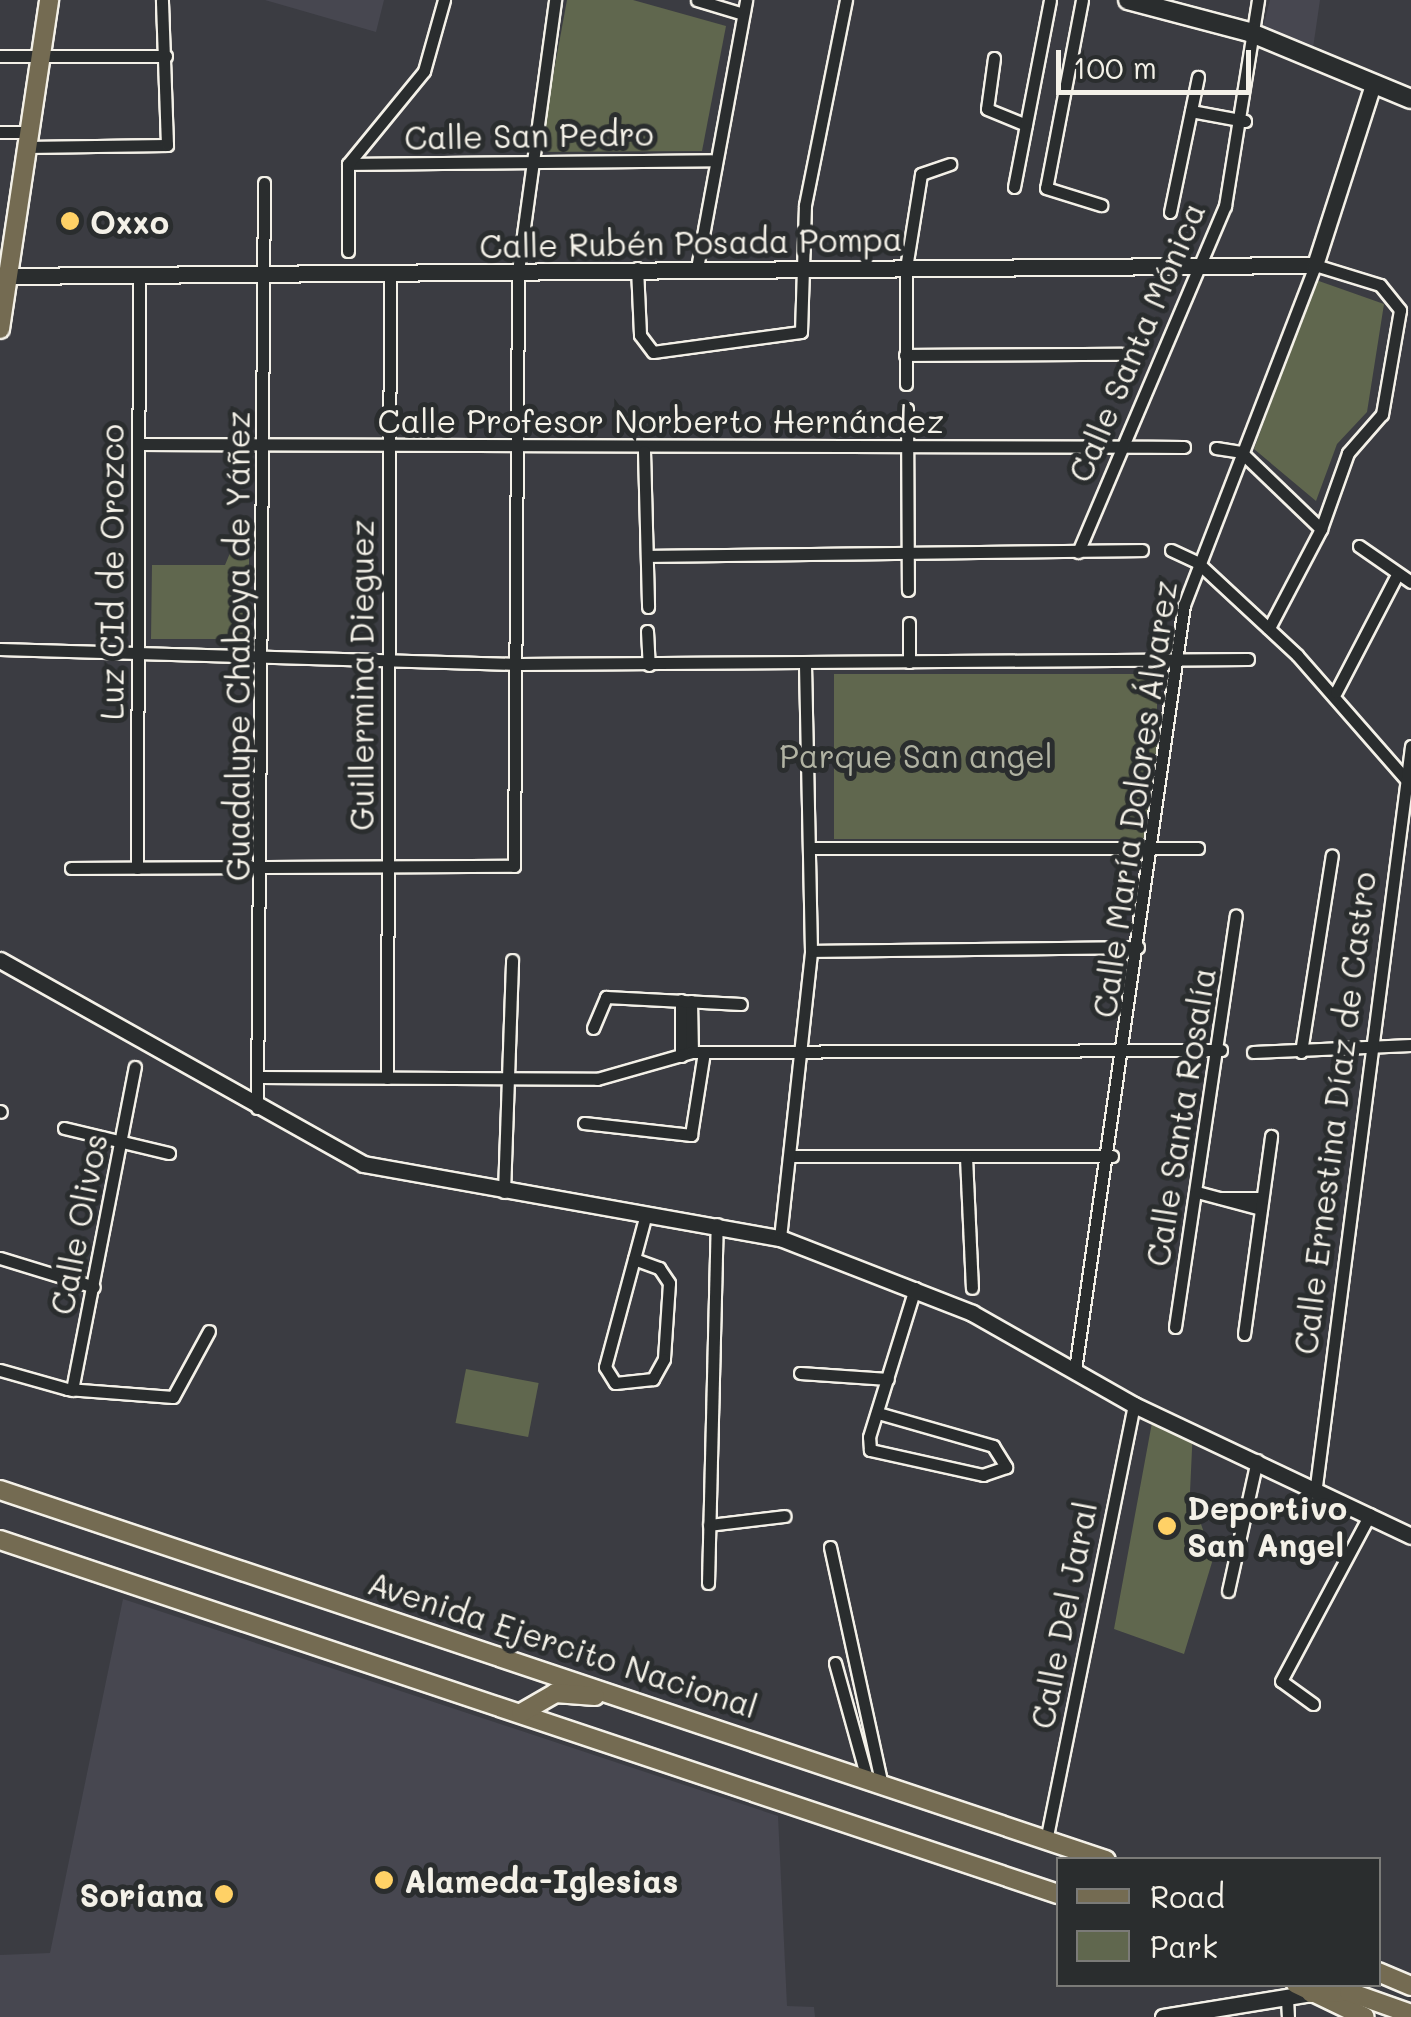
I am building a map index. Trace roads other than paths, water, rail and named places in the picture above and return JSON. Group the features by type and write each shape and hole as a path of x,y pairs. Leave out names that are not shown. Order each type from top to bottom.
{"main road":[{"path":"0,330 4,276 48,0"},
{"path":"1128,0 1169,5 1249,32 1411,100"},
{"name":"Avenida Ejercito Nacional","path":"0,1490 873,1777 1099,1857"},
{"path":"0,1540 1056,1893"},
{"path":"521,1713 555,1693 613,1691"},
{"path":"1381,1973 1411,1986"},
{"path":"1298,1992 1349,1992 1411,2014"},
{"path":"1298,1992 1366,2017"}],"street":[{"path":"0,132 26,139 167,145 162,0"},
{"path":"348,252 348,164 424,71 444,0"},
{"path":"71,868 511,869 519,664 518,271 526,162 555,0"},
{"path":"697,0 743,14"},
{"path":"697,268 711,160 746,0"},
{"path":"637,268 640,335 657,352 796,336 804,269 805,206 846,0"},
{"path":"1014,187 1050,0"},
{"path":"1082,0 1046,188 1101,205"},
{"name":"Calle Santa Mónica","path":"1078,552 1118,450 1204,263 1245,121 1249,32 1258,0"},
{"path":"0,56 166,56"},
{"path":"994,58 987,109 1026,125"},
{"path":"1170,212 1198,77"},
{"name":"Calle María Dolores Álvarez","path":"1075,1370 1112,1156 1174,658 1197,562 1314,265 1373,84"},
{"path":"1191,112 1245,121"},
{"name":"Calle San Pedro","path":"348,164 711,160"},
{"path":"906,384 906,268 920,174 950,164"},
{"name":"Guadalupe Chaboya de Yáñez","path":"257,1108 264,870 264,183"},
{"name":"Calle Rubén Posada Pompa","path":"4,276 1314,265 1380,285 1400,310 1384,406 1348,453 1322,530"},
{"name":"Guillermina Dieguez","path":"387,1078 390,273"},
{"name":"Luz CId de Orozco","path":"137,868 138,276"},
{"path":"905,355 1121,354"},
{"path":"907,409 908,590"},
{"name":"Calle Profesor Norberto Hernández","path":"138,444 518,450 1184,447"},
{"path":"1216,448 1242,452 1322,530 1268,628"},
{"path":"644,450 648,608"},
{"path":"1359,546 1411,582"},
{"path":"647,556 1142,550"},
{"path":"1171,550 1197,562 1336,692 1407,780"},
{"path":"1336,692 1397,575"},
{"path":"908,623 909,662"},
{"path":"647,631 649,665"},
{"path":"0,649 519,664 1248,659"},
{"path":"780,1238 804,1055 811,951 806,662"},
{"name":"Calle Ernestina Díaz de Castro","path":"1316,1486 1411,746"},
{"path":"811,848 1198,848"},
{"path":"1301,1052 1332,854"},
{"name":"Calle Santa Rosalía","path":"1175,1327 1221,1050 1236,916"},
{"path":"811,951 1138,947"},
{"path":"0,960 257,1108 363,1164 780,1238 915,1288 1075,1370 1134,1405 1316,1486 1411,1536"},
{"path":"504,1192 512,960"},
{"path":"593,1028 606,997 742,1004"},
{"path":"584,1123 691,1135 692,1053 686,1001"},
{"path":"1253,1052 1369,1051 1411,1045"},
{"path":"260,1077 508,1082 597,1079 692,1053 1221,1050"},
{"name":"Calle Olivos","path":"72,1390 135,1067"},
{"path":"64,1128 168,1153"},
{"path":"1244,1334 1272,1136"},
{"path":"792,1156 1112,1156"},
{"path":"966,1157 972,1288"},
{"path":"1197,1192 1262,1204"},
{"path":"634,1259 659,1268 669,1283 664,1359 653,1379 615,1383 605,1367 646,1214"},
{"path":"708,1583 717,1224"},
{"path":"0,1258 94,1288"},
{"path":"878,1413 993,1446 1006,1468 983,1475 875,1454 869,1437 915,1288"},
{"path":"0,1370 72,1390 179,1394 208,1331"},
{"path":"800,1373 888,1379"},
{"name":"Calle Del Jaral","path":"1047,1836 1134,1405"},
{"path":"1228,1591 1256,1460"},
{"path":"1313,1704 1281,1681 1370,1514"},
{"path":"709,1525 784,1516"},
{"path":"830,1546 873,1777"},
{"path":"835,1662 873,1777"},
{"path":"1163,2017 1216,2013 1298,1992"},
{"path":"1288,2017 1298,1992"}],"place":[{"name":"Oxxo","path":"70,221"},
{"name":"Deportivo San Angel","path":"1167,1526"},
{"name":"Alameda-Iglesias","path":"384,1880"},
{"name":"Soriana","path":"224,1894"}],"park label":[{"name":"Parque San angel","path":"916,755"}]}
